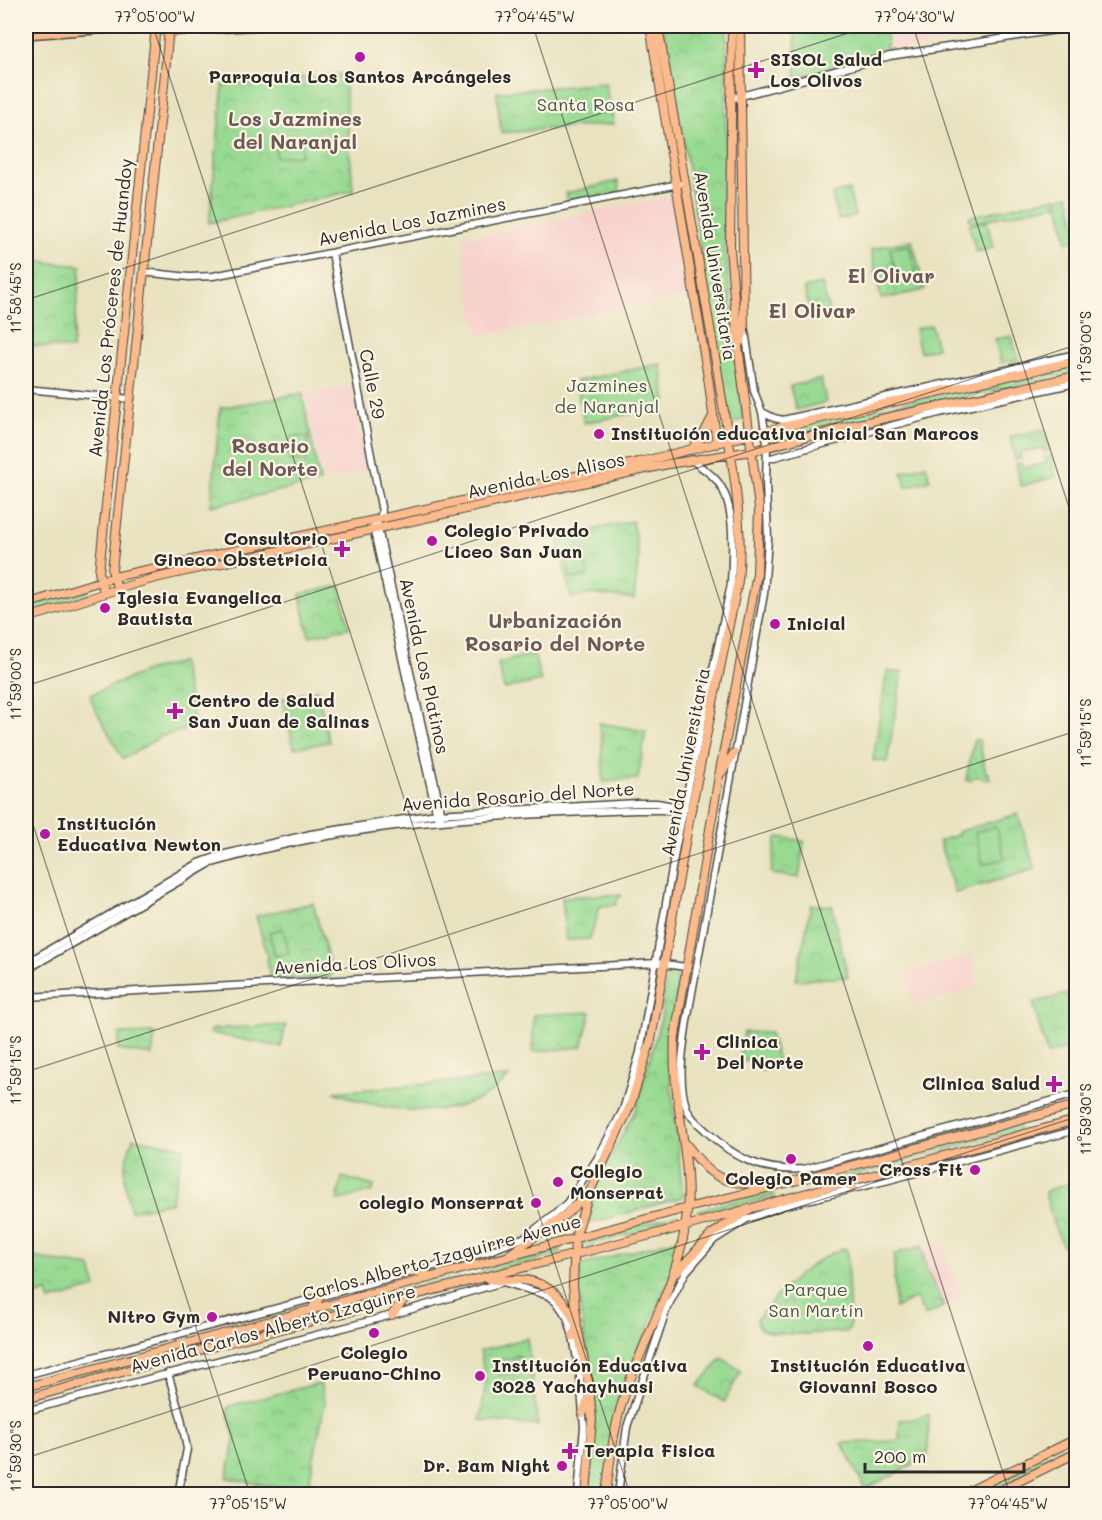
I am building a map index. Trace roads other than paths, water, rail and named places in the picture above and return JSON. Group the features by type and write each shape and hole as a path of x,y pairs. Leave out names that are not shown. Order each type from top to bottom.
{"highway":[{"path":"26,34 137,26"}],"main road":[{"path":"155,29 262,26"},
{"name":"Avenida Universitaria","path":"586,1494 591,1433 590,1394 577,1328 573,1285 575,1238 600,1160 630,1106 647,1057 661,964 738,581 741,543 737,497 686,183 650,26"},
{"name":"Avenida Universitaria","path":"658,26 670,115 675,185 702,338 717,444"},
{"name":"Avenida Universitaria","path":"606,1494 613,1440 623,1400 675,1274 686,1226 684,1111 674,1052 686,967 719,776 757,574 762,500 752,451 738,346 730,248 732,26"},
{"name":"Avenida Universitaria","path":"740,26 744,331"},
{"name":"Avenida Los Próceres de Huandoy","path":"104,592 99,572 100,553 155,29"},
{"name":"Avenida Los Próceres de Huandoy","path":"117,588 113,561 168,29"},
{"path":"738,346 744,331"},
{"path":"702,338 715,357"},
{"name":"Avenida Los Alisos","path":"620,471 765,431 1077,361"},
{"name":"Avenida Los Alisos","path":"26,618 64,608 117,588 375,520 609,473 752,451 1077,375"},
{"path":"690,451 704,433 713,416"},
{"name":"Avenida Los Alisos","path":"26,604 114,577 376,529 609,473"},
{"path":"726,499 737,497"},
{"path":"749,622 759,624"},
{"path":"719,776 734,753"},
{"name":"Carlos Alberto Izaguirre Avenue","path":"26,1387 431,1276 1077,1105"},
{"name":"Carlos Alberto Izaguirre Avenue","path":"26,1399 226,1343 462,1285 1077,1120"},
{"path":"684,1142 704,1168 716,1177 732,1182 758,1185 791,1182 797,1186 795,1195"},
{"path":"810,1177 808,1186 813,1190"},
{"path":"841,1182 853,1188"},
{"path":"505,1258 564,1216 589,1192"},
{"path":"675,1274 712,1234 758,1205"},
{"path":"537,1234 541,1225"},
{"path":"478,1265 477,1273 483,1279 503,1282 516,1279 526,1280 548,1288 563,1300 572,1312 577,1328 573,1336"},
{"path":"457,1270 463,1275 462,1285"},
{"path":"503,1282 516,1270"},
{"path":"415,1271 431,1276"},
{"path":"311,1310 320,1297"},
{"path":"392,1315 405,1298"},
{"path":"223,1333 229,1336 226,1343"},
{"path":"583,1413 590,1394"},
{"path":"963,1494 1077,1439"},
{"path":"993,1494 1077,1453"}],"street":[{"path":"730,99 890,56 1077,27"},
{"name":"Avenida Los Jazmines","path":"143,272 189,277 213,276 686,183"},
{"name":"Calle 29","path":"332,253 381,512 375,520"},
{"name":"Avenida Universitaria","path":"684,1111 684,1039 759,624 768,539 762,500 767,447 762,412 754,391 744,331"},
{"path":"762,412 783,420 796,418 1077,354"},
{"path":"767,459 939,413 1076,384"},
{"path":"26,389 131,399"},
{"name":"Avenida Universitaria","path":"661,964 668,890 731,584 732,548 726,499 719,483 693,461"},
{"name":"Avenida Los Platinos","path":"375,520 440,817"},
{"name":"Avenida Rosario del Norte","path":"26,963 209,858 311,834 440,817 637,803 657,804 684,811"},
{"name":"Avenida Rosario del Norte","path":"26,970 209,864 312,839 440,817"},
{"name":"Avenida Los Olivos","path":"26,997 661,964 686,967"},
{"path":"684,1111 730,1150 749,1162 784,1170 804,1169 1077,1094"},
{"path":"618,1494 627,1427 632,1408 667,1308 686,1272 714,1240 747,1219 783,1206 1077,1130"},
{"name":"Avenida Universitaria","path":"541,1225 567,1203 600,1160"},
{"name":"Avenida Carlos Alberto Izaguirre","path":"26,1375 486,1252 525,1237 541,1225"},
{"path":"503,1282 544,1293 556,1301 567,1317 573,1336 580,1377 584,1427 578,1494"},
{"name":"Avenida Carlos Alberto Izaguirre","path":"26,1411 392,1315 503,1282"},
{"path":"168,1373 187,1449 178,1494"}],"place":[{"name":"Parroquia Los Santos Arcángeles","path":"360,57"},
{"name":"SISOL Salud Los Olivos","path":"756,70"},
{"name":"Institución educativa inicial San Marcos","path":"599,434"},
{"name":"Colegio Privado Liceo San Juan","path":"432,541"},
{"name":"Consultorio Gineco Obstetricia","path":"342,549"},
{"name":"Iglesia Evangelica Bautista","path":"105,608"},
{"name":"Inicial","path":"775,624"},
{"name":"Centro de Salud San Juan de Salinas","path":"175,711"},
{"name":"Institución Educativa Newton","path":"45,834"},
{"name":"Clinica Del Norte","path":"702,1052"},
{"name":"Clinica Salud","path":"1054,1084"},
{"name":"Colegio Pamer","path":"791,1159"},
{"name":"Cross Fit","path":"975,1170"},
{"name":"Collegio Monserrat","path":"558,1182"},
{"name":"colegio Monserrat","path":"536,1203"},
{"name":"Nitro Gym","path":"212,1317"},
{"name":"Colegio Peruano-Chino","path":"374,1333"},
{"name":"Institución Educativa Giovanni Bosco","path":"868,1346"},
{"name":"Institución Educativa 3028 Yachayhuasi","path":"480,1376"},
{"name":"Terapia Fisica","path":"570,1451"},
{"name":"Dr. Bam Night","path":"562,1466"}],"district":[{"name":"Los Jazmines del Naranjal","path":"295,130"},
{"name":"El Olivar","path":"891,276"},
{"name":"El Olivar","path":"812,311"},
{"name":"Rosario del Norte","path":"270,458"},
{"name":"Urbanización Rosario del Norte","path":"555,632"}],"park label":[{"name":"Santa Rosa","path":"586,105"},
{"name":"Jazmines de Naranjal","path":"607,396"},
{"name":"Parque San Martín","path":"816,1300"}]}
